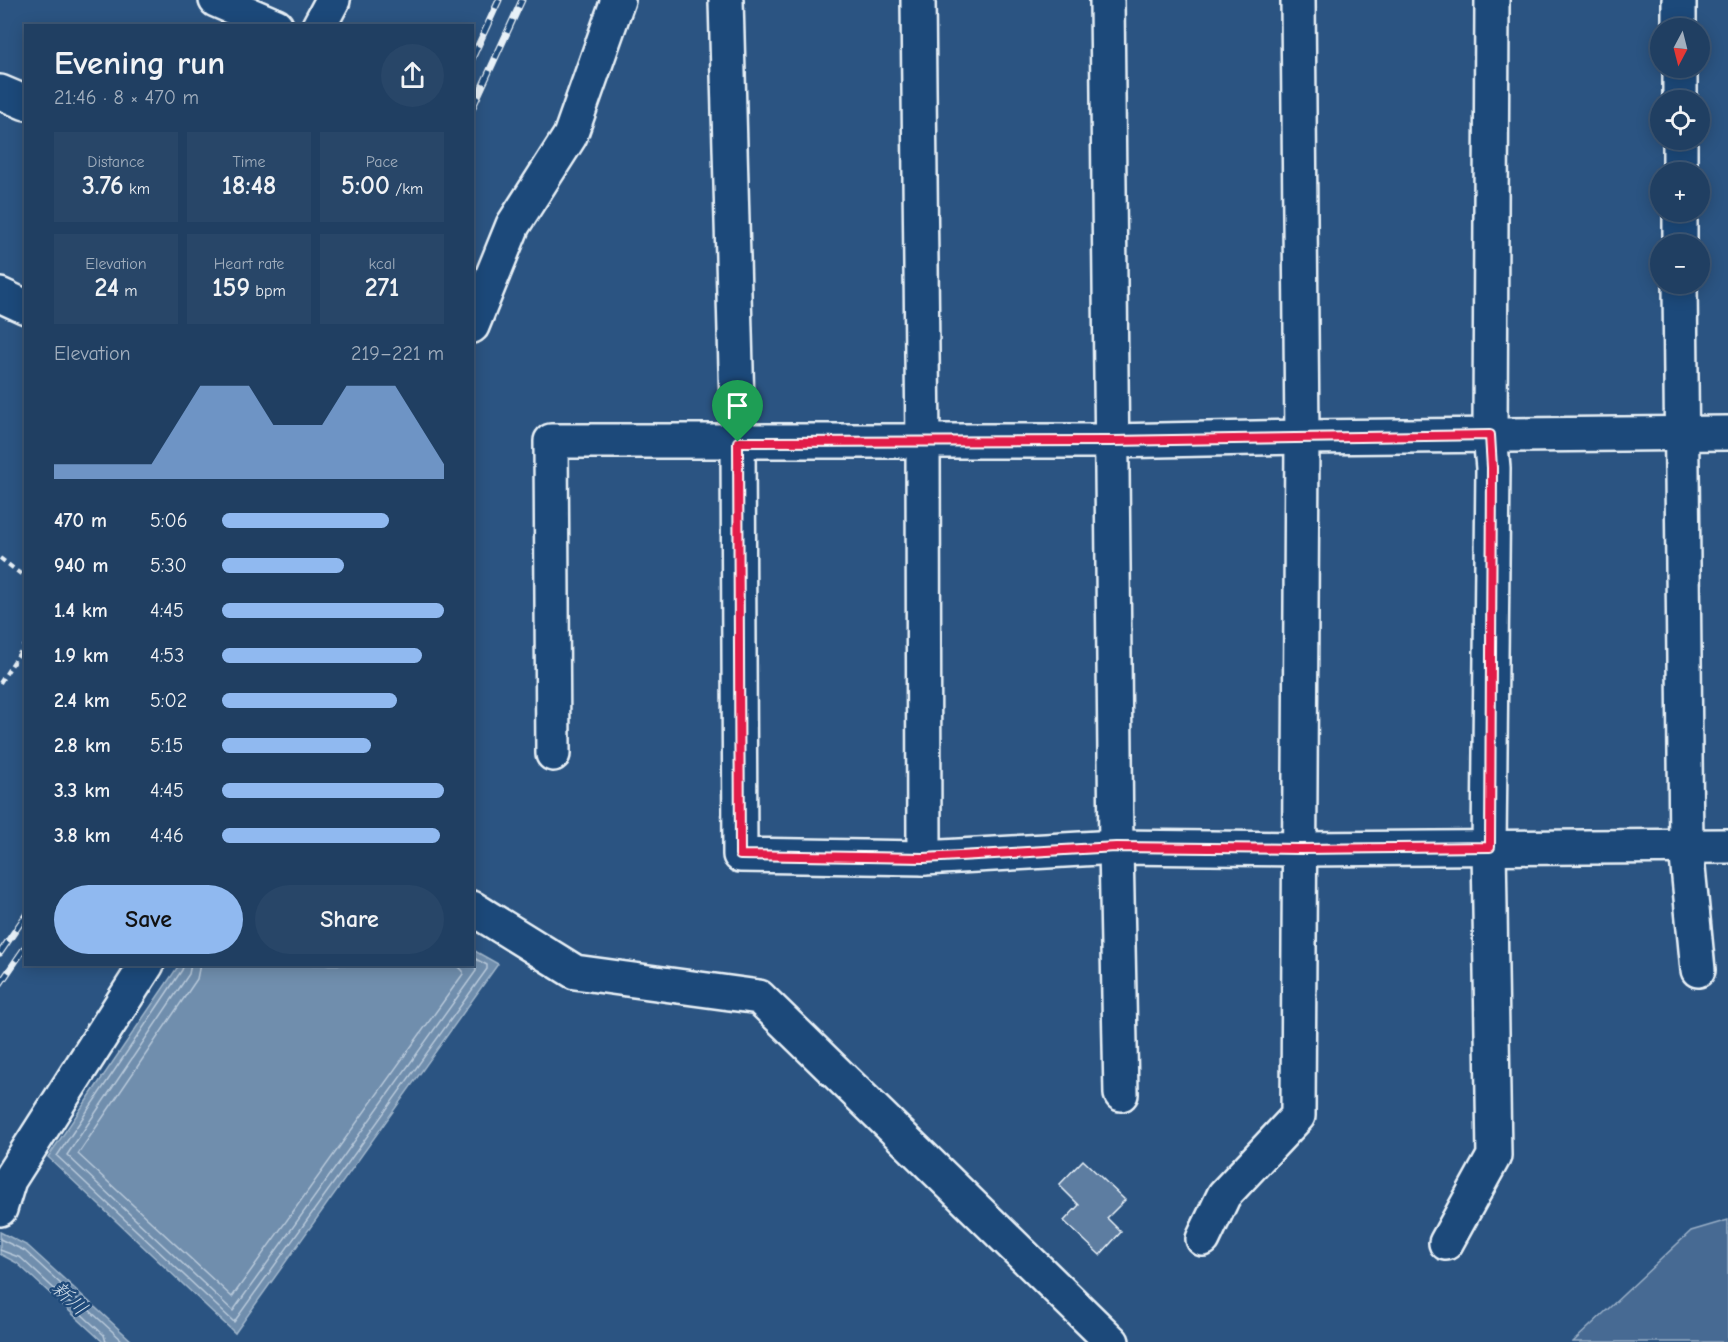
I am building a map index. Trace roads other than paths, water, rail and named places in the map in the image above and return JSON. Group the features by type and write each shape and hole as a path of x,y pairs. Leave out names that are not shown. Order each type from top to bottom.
{"street":[{"path":"216,0 271,24"},
{"path":"320,24 333,0"},
{"path":"474,321 513,225 570,136 618,0"},
{"path":"726,0 738,442 740,855 924,858 1116,847 1300,849 1728,846"},
{"path":"918,0 923,442 924,858"},
{"path":"1107,0 1116,847 1121,1094"},
{"path":"1203,1239 1224,1195 1298,1116 1302,436 1298,0"},
{"path":"1446,1243 1494,1156 1490,847 1492,0"},
{"path":"1679,0 1679,18"},
{"path":"0,92 24,102"},
{"path":"1680,294 1686,846 1698,970"},
{"path":"0,296 24,306"},
{"path":"553,754 551,441 1111,441 1302,436 1728,433"},
{"path":"474,909 575,972 759,997 1112,1342"},
{"path":"0,1209 9,1180 146,966"}],"water":[{"path":"474,951 498,964 235,1333 48,1157 178,966 474,966"},
{"name":"新川","path":"0,1232 28,1246 133,1342 103,1342 17,1263 0,1254"}],"railway":[{"path":"474,55 499,0"},
{"path":"474,105 522,0"},
{"path":"0,953 24,918"},
{"path":"0,984 24,949"}]}
